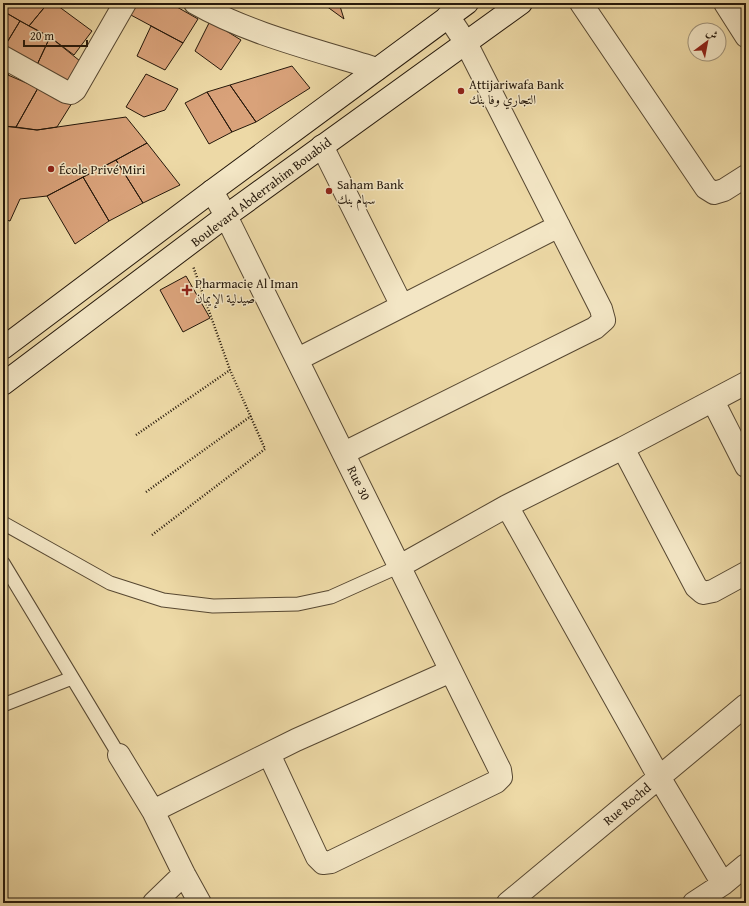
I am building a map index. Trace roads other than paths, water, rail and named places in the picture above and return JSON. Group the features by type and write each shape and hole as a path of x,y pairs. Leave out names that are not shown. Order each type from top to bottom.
{"street":[{"path":"3,57 70,93 74,90 125,3"},
{"path":"3,348 212,191 467,3"},
{"name":"Boulevard Abderrahim Bouabid","path":"3,384 187,247 226,216 521,3"},
{"path":"581,3 706,188 714,193 724,190 746,176"},
{"path":"725,3 746,36"},
{"path":"207,6 261,32 377,69"},
{"path":"344,452 595,328 604,320 601,309 466,43 448,16"},
{"path":"322,146 402,306"},
{"name":"Rue 30","path":"212,191 226,216 344,452 500,770 501,777 496,782 360,848 331,862 323,863 317,857 269,754"},
{"path":"298,359 559,226"},
{"path":"400,566 507,506 623,448 746,383"},
{"path":"713,401 746,466"},
{"path":"623,448 696,587 703,593 713,591 746,573"},
{"path":"507,506 659,777 723,884"},
{"path":"152,811 269,754 451,671"},
{"name":"Rue Rochd","path":"508,903 746,705"},
{"path":"118,755 152,811 200,903"},
{"path":"694,903 723,884 746,865"},
{"path":"154,903 184,874"}],"lane":[{"path":"3,523 110,583 163,600 212,606 298,604 331,597 400,566"},
{"path":"3,563 118,755"},
{"path":"3,706 72,678"}],"place":[{"name":"Attijariwafa Bank التجاري وفا بنك","path":"461,91"},
{"name":"École Privé Miri","path":"51,169"},
{"name":"Saham Bank سهام بنك","path":"329,191"},
{"name":"Pharmacie Al Iman صيدلية الإيمان","path":"187,290"}]}
